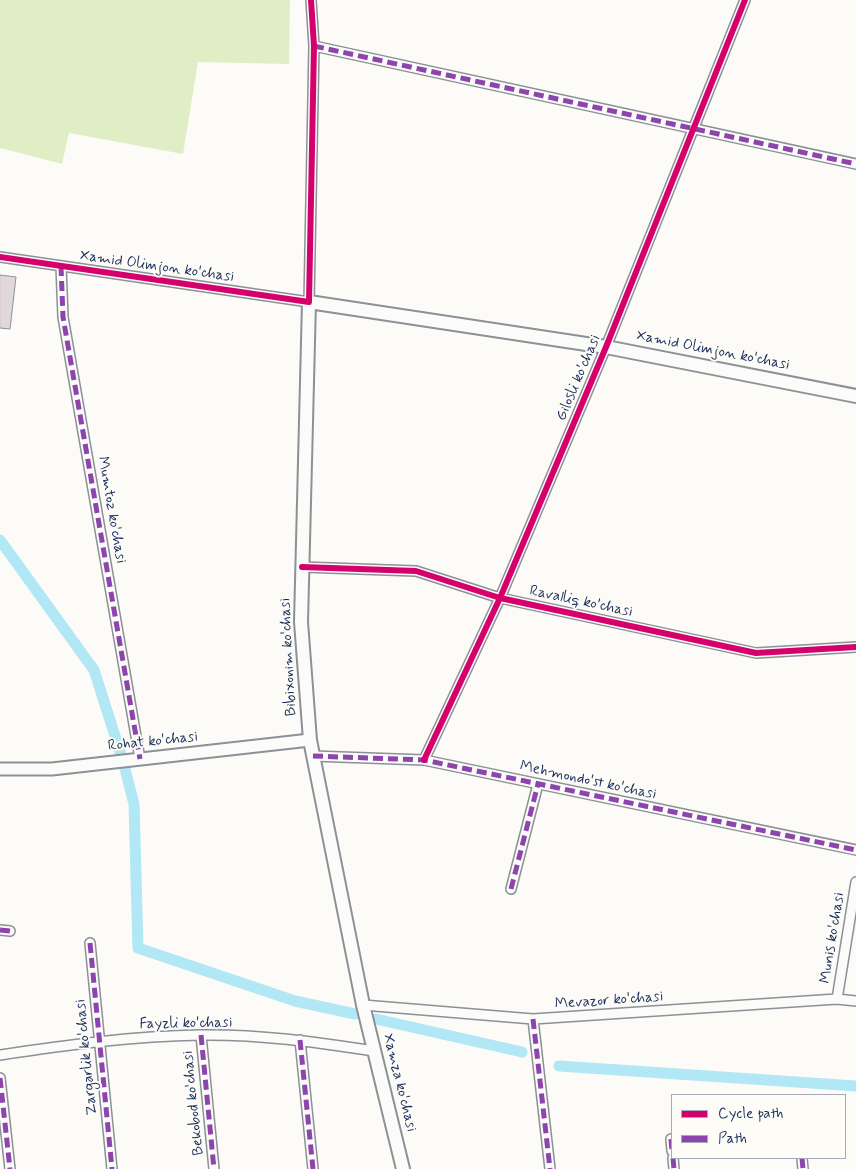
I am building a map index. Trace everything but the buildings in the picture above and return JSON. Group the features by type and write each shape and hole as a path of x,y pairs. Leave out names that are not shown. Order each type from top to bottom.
{"main road":[{"name":"Xamid Olimjon ko'chasi","path":"310,302 606,347 856,396"},
{"name":"Bibixonim ko'chasi","path":"310,302 302,567 302,622 310,740 363,1005"},
{"name":"Xamza ko'chasi","path":"363,1005 403,1169"}],"street":[{"path":"310,302 314,46 311,0"},
{"name":"Gilosli ko'chasi","path":"424,760 500,598 606,347 744,0"},
{"path":"314,46 856,164"},
{"name":"Xamid Olimjon ko'chasi","path":"0,257 310,302"},
{"name":"Mumtoz ko'chasi","path":"61,266 63,317 140,759"},
{"name":"Ravalliq ko'chasi","path":"302,567 416,571 500,598 756,653 856,647"},
{"name":"Rohat ko'chasi","path":"0,769 52,769 310,740"},
{"name":"Mehmondo'st ko'chasi","path":"313,756 424,760 856,850"},
{"path":"510,889 538,784"},
{"name":"Munis ko'chasi","path":"836,999 856,882"},
{"path":"0,930 10,931"},
{"name":"Zargarlik ko'chasi","path":"90,943 112,1169"},
{"name":"Mevazor ko'chasi","path":"363,1005 533,1019 836,999 856,1001"},
{"path":"533,1019 550,1169"},
{"name":"Fayzli ko'chasi","path":"0,1055 100,1041 201,1034 300,1040 374,1051"},
{"name":"Bekobod ko'chasi","path":"201,1034 214,1169"},
{"path":"300,1040 313,1169"},
{"path":"0,1078 10,1169"}],"green space":[{"path":"0,0 290,0 289,64 198,62 183,154 69,133 62,164 0,148"}],"waterway":[{"path":"0,540 94,670 123,761 134,804 138,948 295,1001 355,1014"},
{"path":"376,1019 522,1052"},
{"path":"559,1066 856,1086"}],"marked path":[{"path":"314,46 856,164"},
{"path":"61,266 63,317 140,759"},
{"path":"313,756 424,760 856,850"},
{"path":"511,889 538,784"},
{"path":"0,930 10,931"},
{"path":"90,943 112,1169"},
{"path":"533,1019 550,1169"},
{"path":"201,1035 214,1169"},
{"path":"300,1040 313,1169"},
{"path":"0,1078 10,1169"},
{"path":"673,1159 674,1169"},
{"path":"802,1159 803,1169"}],"cycle path":[{"path":"0,257 309,302 314,46 311,0"},
{"path":"424,760 500,598 606,347 745,0"},
{"path":"302,567 416,571 500,598 756,653 856,647"}]}
